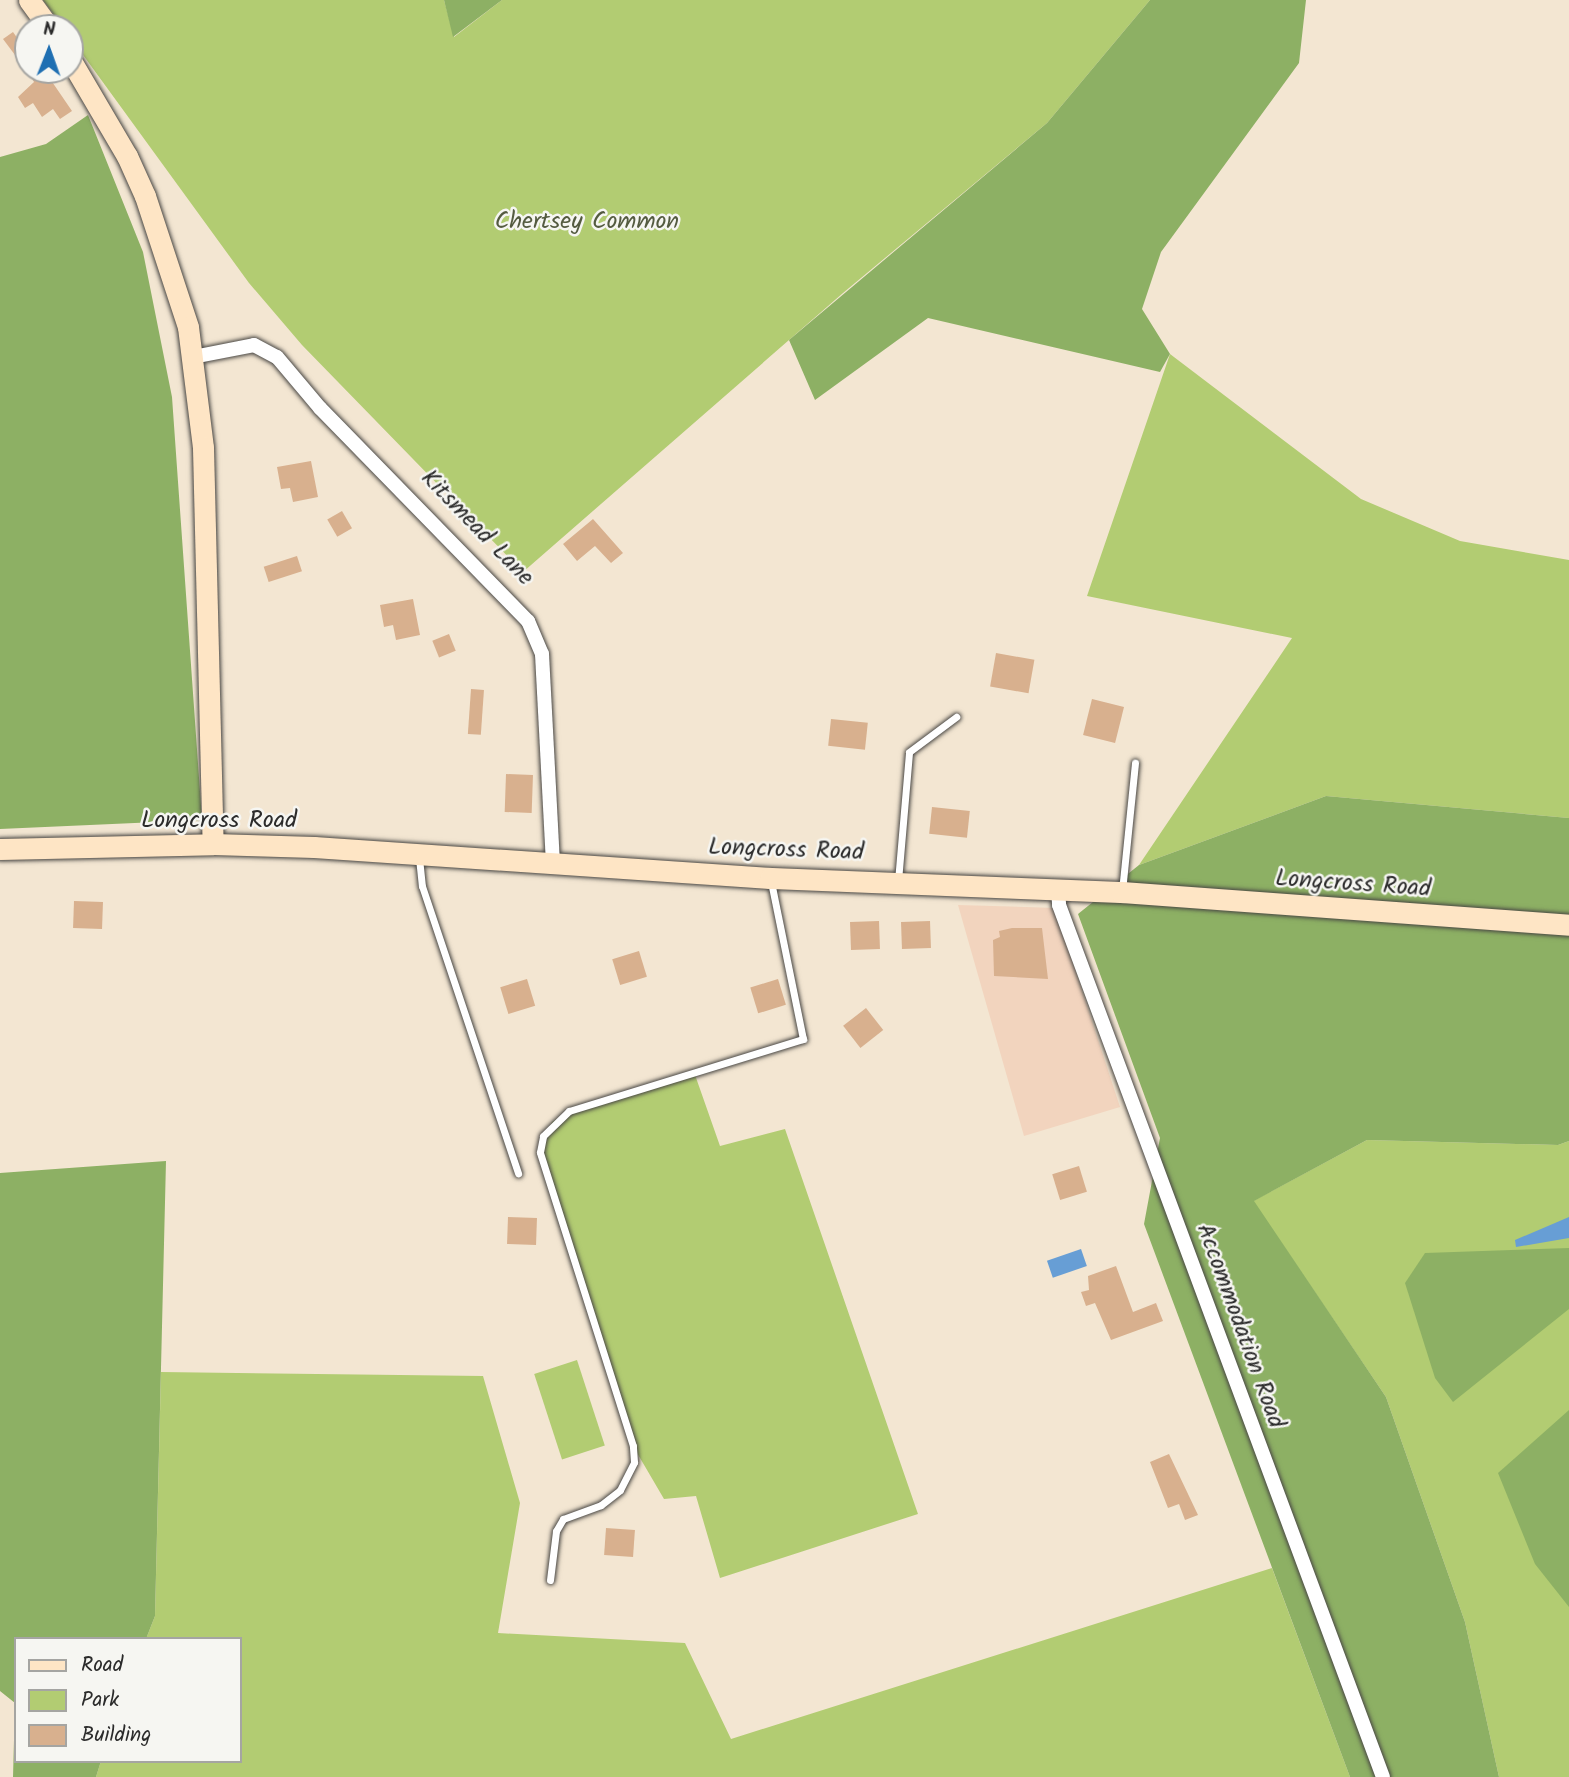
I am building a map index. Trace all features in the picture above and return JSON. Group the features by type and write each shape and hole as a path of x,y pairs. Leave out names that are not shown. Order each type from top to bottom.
{"main road":[{"path":"84,84 127,156 145,196 168,259 193,357 203,448 213,844"},
{"name":"Longcross Road","path":"0,849 213,844 770,878 1122,892 1569,925"}],"street":[{"name":"Kitsmead Lane","path":"193,357 254,345 277,357 320,408 528,621 542,654 552,865"},
{"name":"Accommodation Road","path":"1058,889 1064,918 1382,1777"}],"lane":[{"path":"898,881 909,752 956,717"},
{"path":"1122,892 1135,763"},
{"path":"418,857 422,886 518,1173"},
{"path":"550,1580 556,1531 563,1519 601,1505 620,1490 634,1462 633,1446 540,1152 543,1136 569,1111 803,1039 770,878"}],"shaded area":[{"path":"958,905 1055,908 1120,1107 1024,1136"}],"green space":[{"name":"Chertsey Common","path":"43,0 444,0 454,37 502,0 1150,0 1047,123 843,293 523,572 302,345 249,283 84,56 84,14 54,14"},
{"path":"444,0 502,0 453,37"},
{"path":"1150,0 1306,0 1299,63 1161,252 1142,309 1170,354 1160,372 928,318 815,400 789,340 1047,123"},
{"path":"88,115 143,252 172,397 202,820 0,829 0,157 46,144"},
{"path":"1170,354 1361,499 1460,541 1569,560 1569,818 1326,796 1139,865 1292,638 1087,596"},
{"path":"1326,796 1569,818 1569,1141 1558,1145 1367,1140 1254,1201 1386,1397 1465,1622 1499,1777 1350,1777 1144,1224 1160,1138 1078,914 1139,865"},
{"path":"694,1072 720,1146 785,1129 918,1514 720,1578 696,1496 664,1499 633,1446 540,1152 552,1122 569,1111"},
{"path":"1367,1140 1558,1145 1569,1141 1569,1777 1499,1777 1465,1622 1386,1397 1253,1201"},
{"path":"166,1161 155,1616 147,1637 14,1637 14,1702 0,1691 0,1173"},
{"path":"1569,1248 1569,1309 1453,1402 1435,1378 1405,1283 1425,1253"},
{"path":"577,1360 605,1446 562,1460 534,1374"},
{"path":"161,1372 483,1376 520,1503 498,1633 685,1643 731,1739 1272,1568 1350,1777 96,1777 100,1763 242,1763 242,1637 147,1637 155,1616"},
{"path":"1569,1410 1569,1607 1535,1564 1498,1473"},
{"path":"14,1740 14,1763 100,1763 96,1777 13,1777"}],"water":[{"path":"1569,1217 1569,1238 1516,1247 1515,1240"},
{"path":"1081,1249 1087,1266 1053,1278 1047,1261"}],"building":[{"path":"13,32 14,54 3,39"},
{"path":"32,84 54,84 72,111 60,119 53,109 42,117 33,103 25,108 18,97"},
{"path":"311,461 318,497 293,502 290,488 281,489 277,467"},
{"path":"342,511 352,528 337,537 327,520"},
{"path":"593,519 623,553 611,563 595,546 577,561 563,544"},
{"path":"297,556 302,571 269,582 264,567"},
{"path":"413,599 420,635 396,640 393,625 384,627 380,605"},
{"path":"449,634 456,651 439,657 432,641"},
{"path":"996,653 1034,660 1029,693 990,686"},
{"path":"471,689 484,690 481,735 468,734"},
{"path":"1092,699 1124,707 1115,743 1083,735"},
{"path":"831,719 868,723 865,750 828,746"},
{"path":"506,774 533,775 532,813 505,812"},
{"path":"932,807 970,811 967,838 929,834"},
{"path":"74,901 103,902 102,929 73,928"},
{"path":"879,921 880,949 851,950 850,922"},
{"path":"930,921 931,948 902,949 901,922"},
{"path":"1042,928 1048,979 994,976 993,940 1000,937 999,931"},
{"path":"639,951 647,977 620,985 612,959"},
{"path":"527,979 535,1006 508,1014 500,987"},
{"path":"778,979 786,1005 758,1013 750,987"},
{"path":"866,1008 883,1030 860,1048 843,1026"},
{"path":"1079,1166 1087,1192 1060,1200 1052,1174"},
{"path":"508,1217 537,1218 536,1245 507,1244"},
{"path":"1116,1266 1133,1312 1156,1303 1163,1321 1111,1340 1095,1303 1086,1306 1081,1292 1089,1290 1088,1276"},
{"path":"1169,1454 1198,1515 1185,1520 1179,1504 1168,1508 1150,1462"},
{"path":"606,1528 635,1530 633,1557 604,1555"}]}
